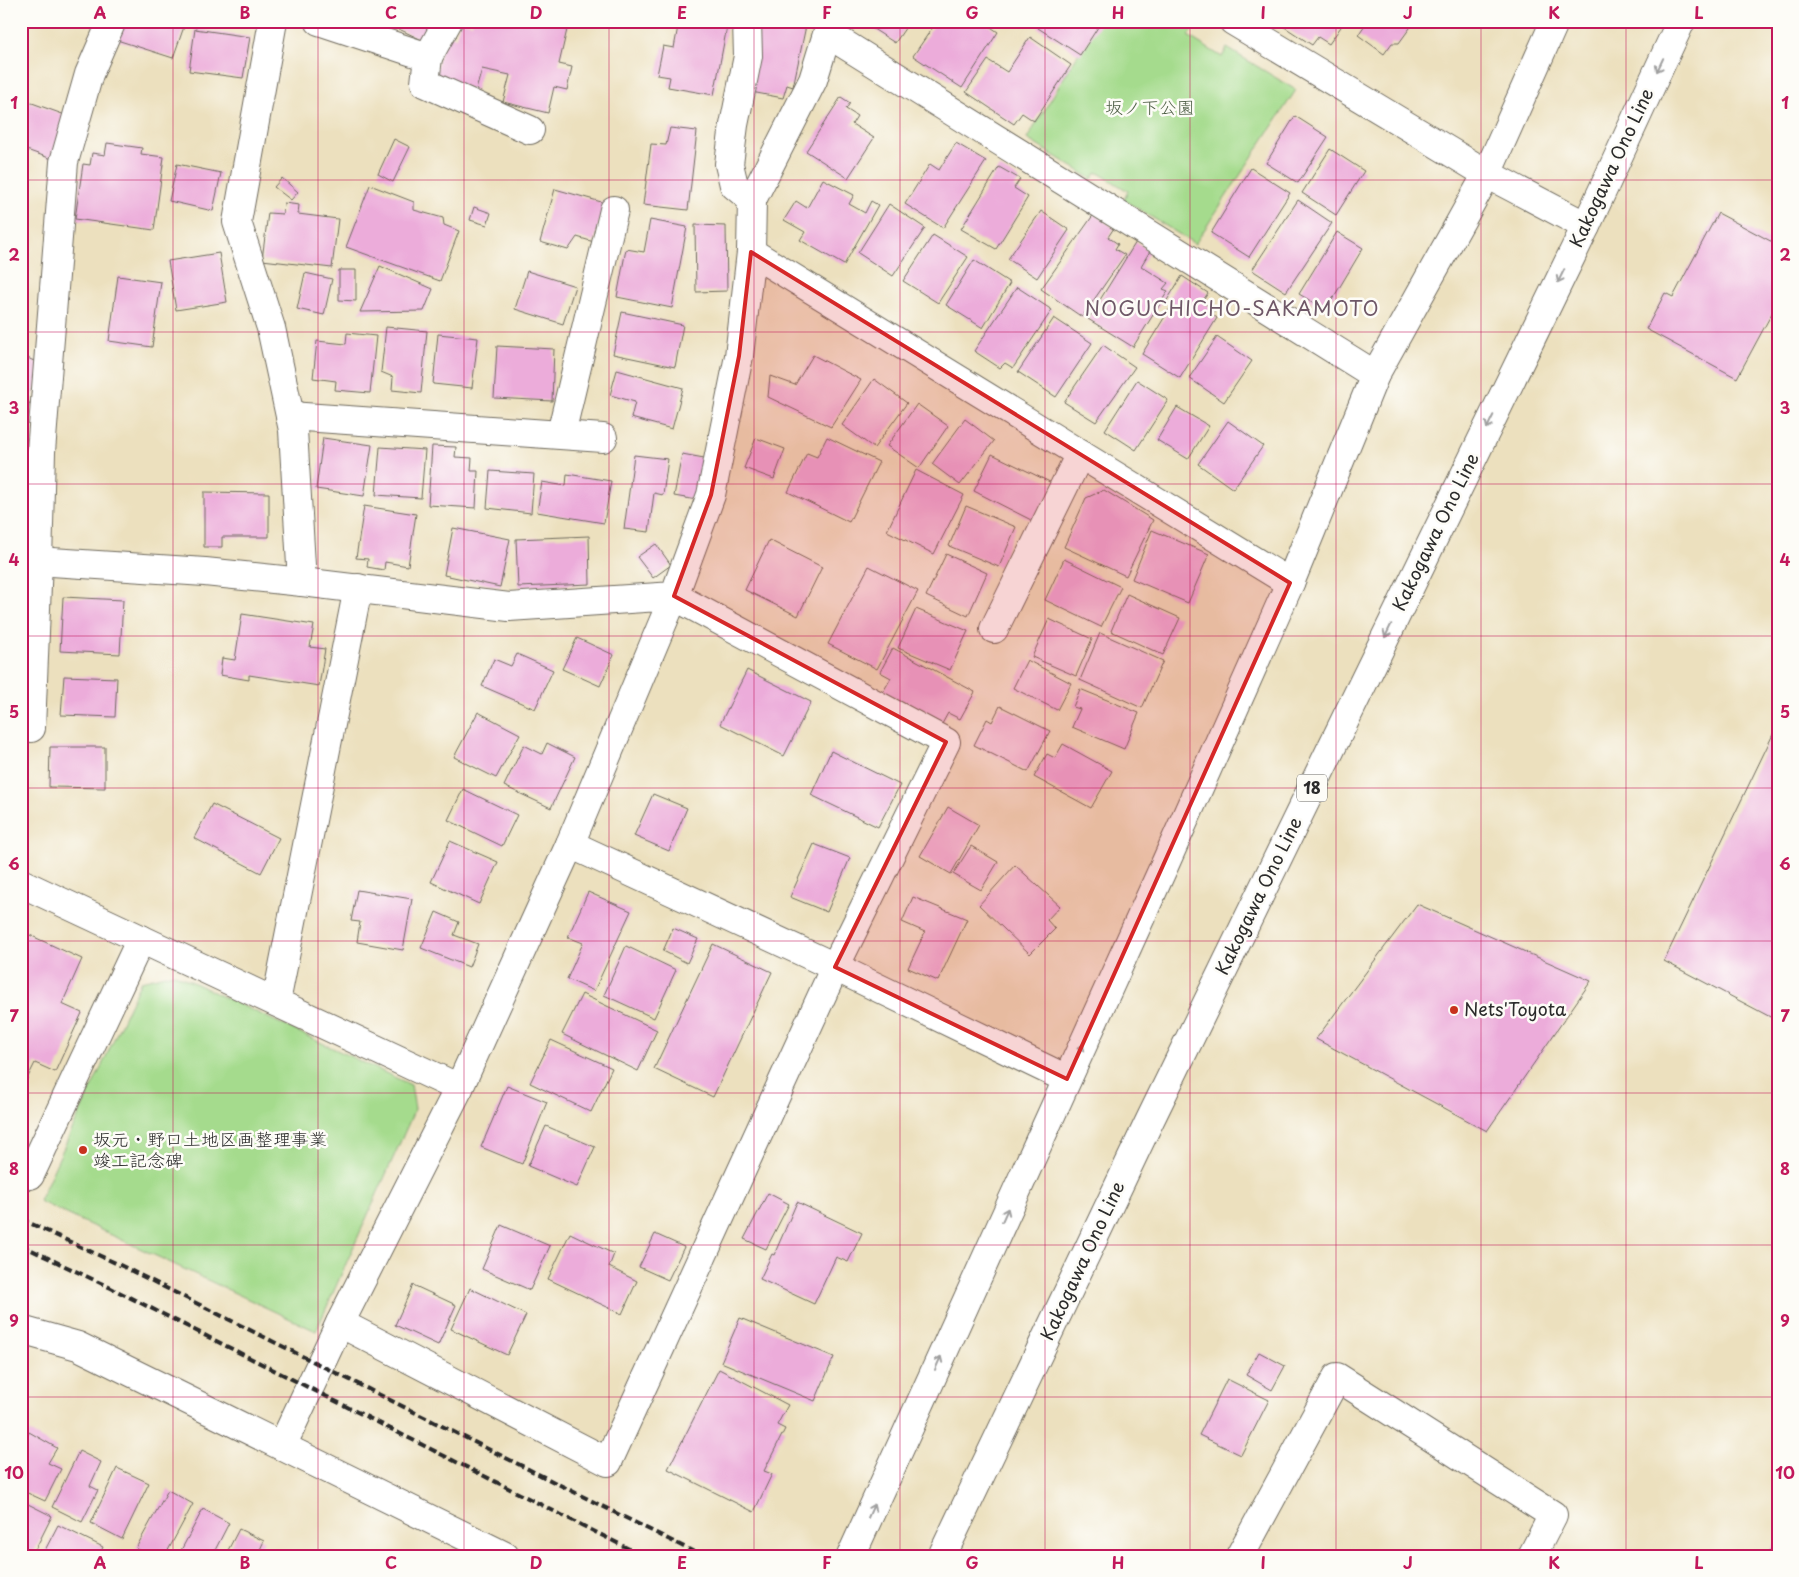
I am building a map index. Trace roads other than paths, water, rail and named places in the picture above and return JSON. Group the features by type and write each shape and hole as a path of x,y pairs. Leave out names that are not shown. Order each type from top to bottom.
{"street":[{"path":"31,728 30,561 41,452 64,162 89,74 112,21"},
{"path":"273,21 237,222 271,328 293,430 302,582"},
{"path":"319,21 428,57"},
{"path":"448,21 428,57 424,83 530,130"},
{"path":"748,21 748,56 734,126 729,164 734,185 752,200"},
{"path":"1233,21 1487,174 1586,226"},
{"path":"851,1556 1165,864 1290,583 1375,375 1487,174 1555,21"},
{"name":"Kakogawa Ono Line","path":"942,1556 1150,1120 1586,226 1681,21"},
{"path":"282,1446 340,1323 459,1088 570,844 674,596 711,495 739,356 751,252 752,200 813,80 830,28 1375,375"},
{"path":"561,434 614,210"},
{"path":"751,252 1290,583"},
{"path":"290,416 602,438"},
{"path":"994,629 1080,454"},
{"path":"30,561 205,572 358,588 509,607 674,596 946,742 835,967 608,1462 340,1323"},
{"path":"276,1002 358,588"},
{"path":"570,844 835,967 1067,1079"},
{"path":"21,883 459,1088"},
{"path":"21,1171 30,1175 141,939"},
{"path":"21,1330 78,1346 505,1556"},
{"path":"1240,1556 1337,1377 1553,1515 1532,1556"}],"railway":[{"path":"21,1219 122,1266 702,1556"},
{"path":"21,1245 111,1288 643,1556"}],"place":[{"name":"Nets'Toyota","path":"1454,1010"},
{"name":"坂元・野口土地区画整理事業 竣工記念碑","path":"83,1150"}],"district":[{"name":"NOGUCHICHO-SAKAMOTO","path":"1232,309"}],"park label":[{"name":"坂ノ下公園","path":"1150,108"}]}
